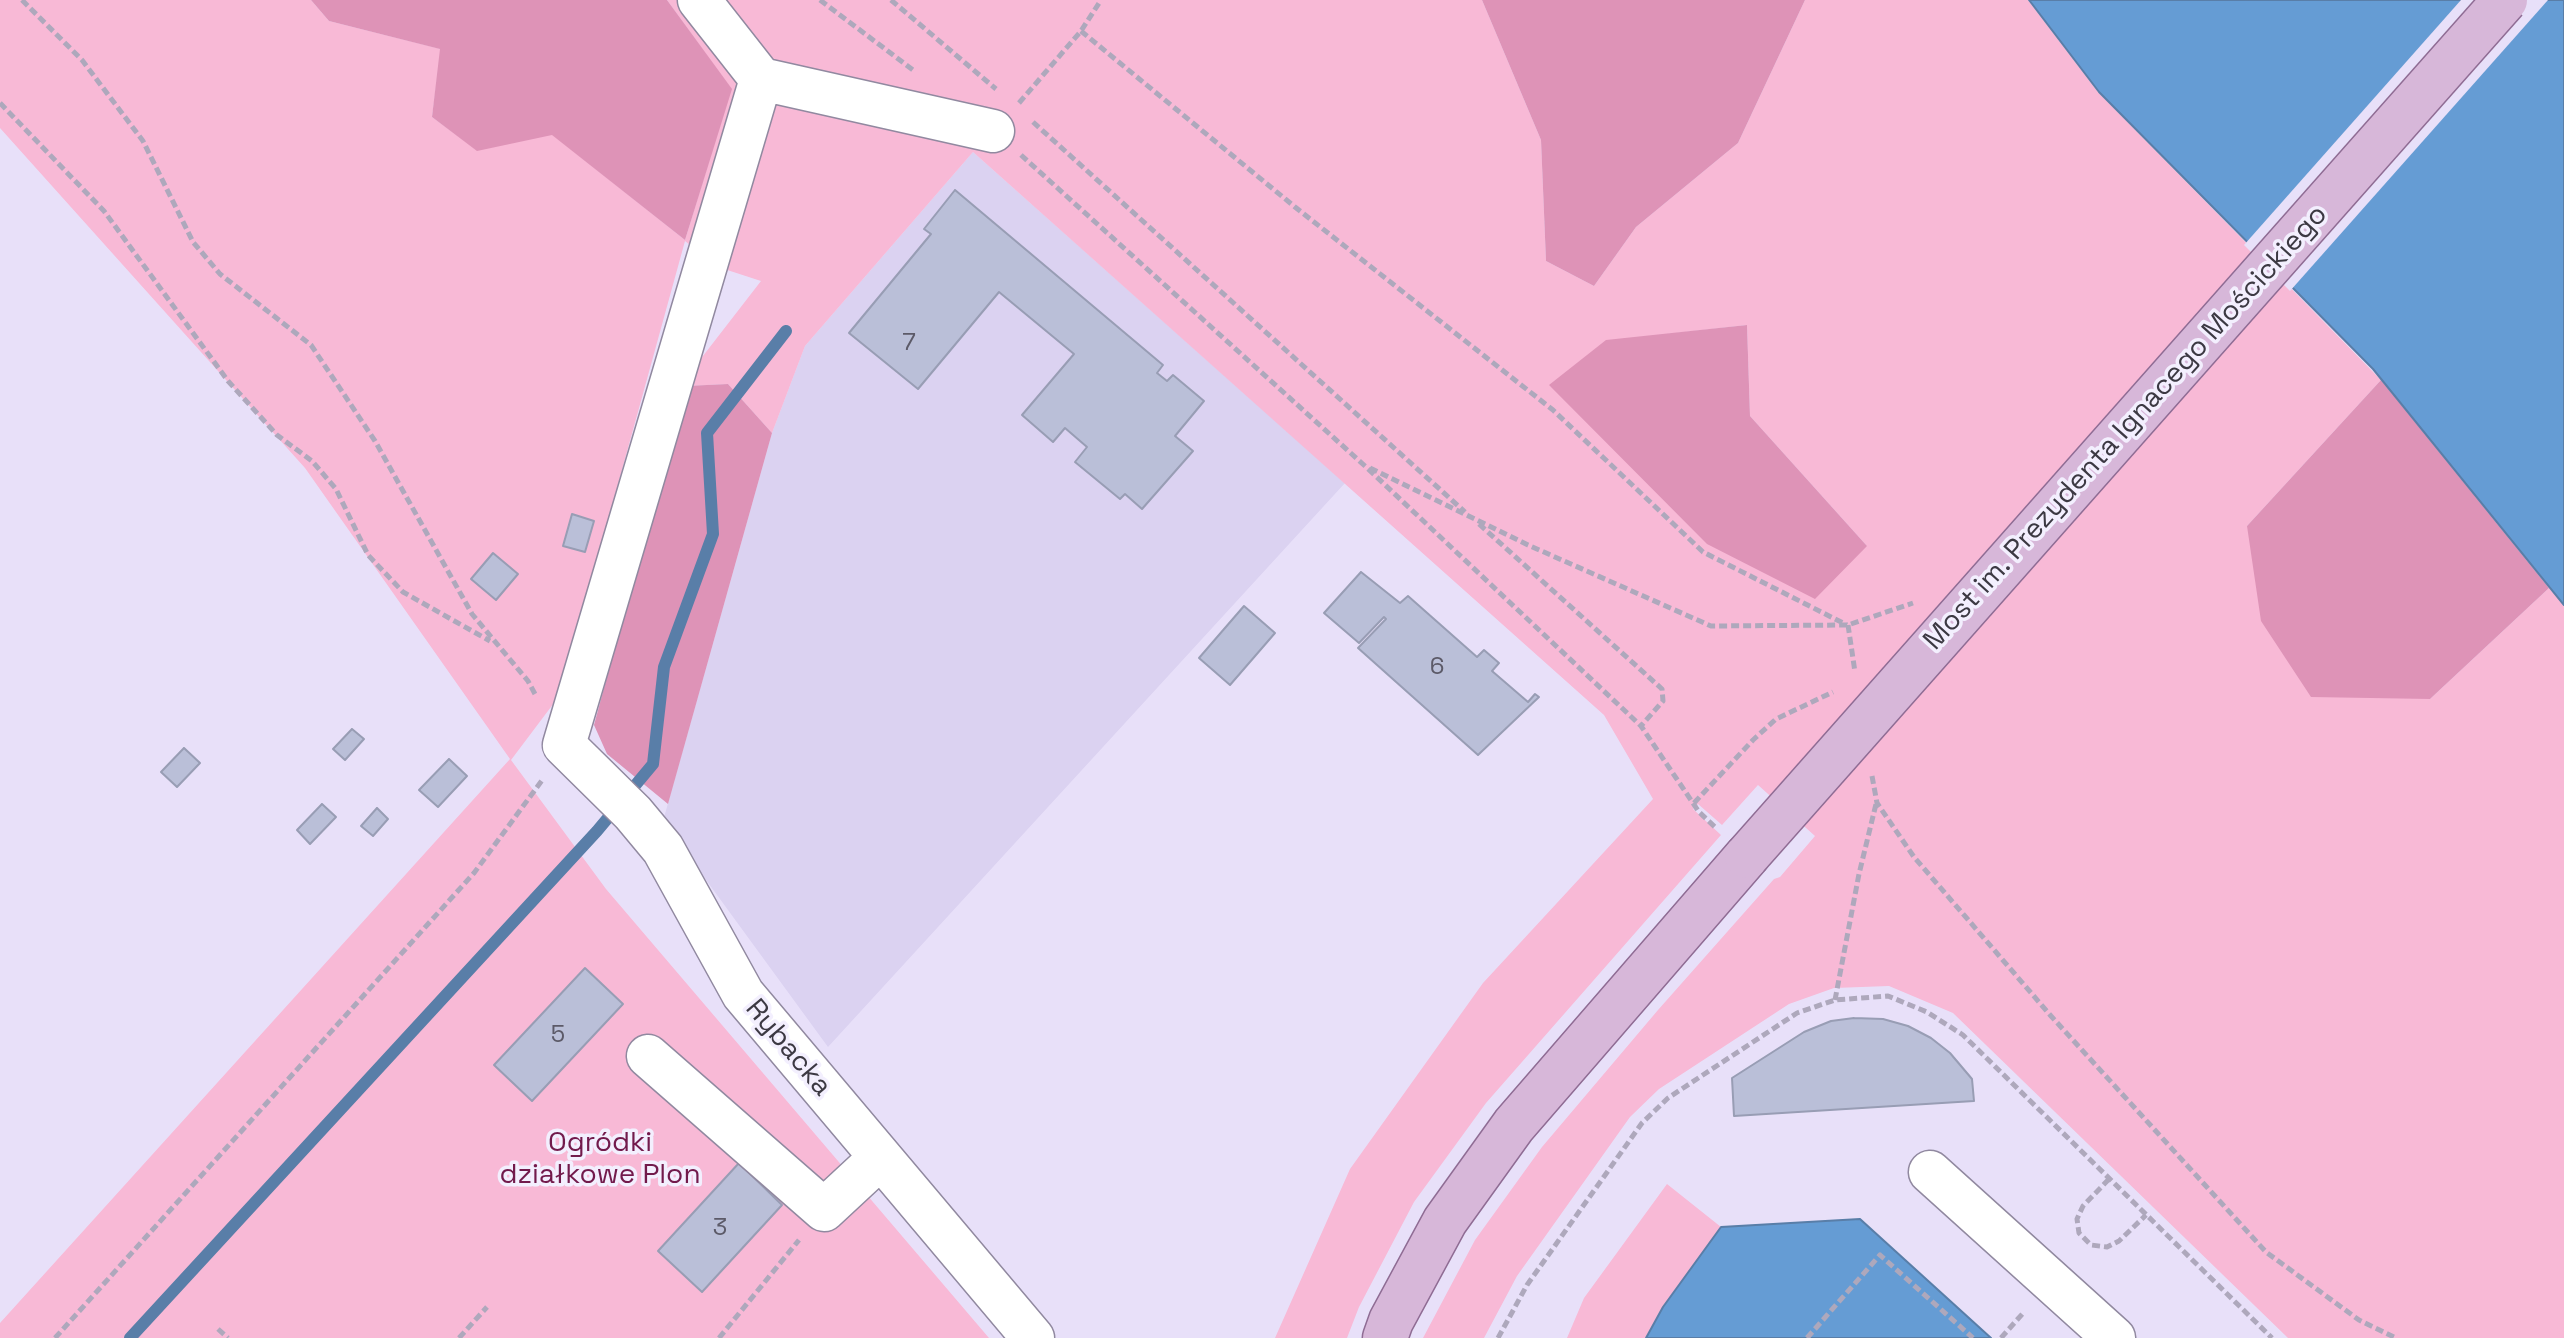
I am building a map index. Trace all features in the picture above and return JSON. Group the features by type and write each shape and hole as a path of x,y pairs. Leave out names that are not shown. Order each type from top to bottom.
{"main road":[{"name":"Most im. Prezydenta Ignacego Mościckiego","path":"1385,1338 1391,1321 1445,1221 1514,1125 1732,842 2505,0"}],"street":[{"path":"699,0 761,79 1009,115"},
{"path":"564,745 761,79"},
{"name":"Rybacka","path":"564,745 663,849 743,994 1033,1338"},
{"path":"648,1056 824,1210 880,1158"},
{"path":"1930,1172 2114,1338"}],"path":[{"path":"22,0 82,60 143,141 193,242 220,274 311,345 375,441 472,614 528,681 564,745 553,766 474,873 55,1338"},
{"path":"820,0 919,75"},
{"path":"891,0 1365,466 1641,726 1699,812 1732,842"},
{"path":"1022,99 1081,31 1101,0"},
{"path":"1081,31 1295,207 1553,410 1703,552 1848,625"},
{"path":"0,103 104,211 228,381 277,435 312,461 336,489 368,555 403,592 495,644"},
{"path":"1009,115 1472,518 1662,689 1663,701 1641,726"},
{"path":"1365,466 1711,626 1848,625"},
{"path":"1848,625 1856,682"},
{"path":"1694,803 1776,719 1843,688"},
{"path":"1835,1000 1859,874 1877,803 1872,773"},
{"path":"1877,803 1914,857 2022,982 2266,1252 2359,1320 2396,1338"},
{"path":"1498,1338 1527,1285 1642,1123 1668,1098 1797,1013 1835,1000 1888,996 1927,1012 1963,1035 2272,1338"},
{"path":"2109,1179 2083,1206 2077,1219 2079,1233 2091,1245 2107,1247 2119,1241 2146,1215"},
{"path":"719,1338 824,1210"},
{"path":"1807,1338 1880,1255 1973,1338"},
{"path":"459,1338 487,1307"},
{"path":"2001,1338 2029,1307"},
{"path":"218,1329 228,1338"}],"shaded area":[{"path":"311,0 667,0 732,89 685,240 552,135 477,151 432,117 440,49 329,21"},
{"path":"1482,0 1805,0 1738,143 1636,227 1594,286 1546,261 1541,140"},
{"path":"973,152 1345,483 828,1047 663,821 772,433 805,346"},
{"path":"1747,325 1750,416 1867,546 1815,599 1707,544 1549,385 1606,340"},
{"path":"2381,380 2549,588 2430,699 2311,697 2261,621 2247,526"},
{"path":"728,384 772,433 668,804 607,754 594,725 686,386"}],"green space":[{"name":"Ogródki działkowe Plon","path":"0,0 311,0 329,21 441,49 432,117 477,150 552,134 685,240 731,89 667,0 1482,0 1541,140 1546,261 1594,286 1636,227 1738,143 1805,0 2028,0 2098,92 2381,380 2247,526 2430,699 2549,588 2564,605 2564,1338 2288,1338 1953,1013 1889,986 1834,988 1789,1004 1659,1089 1630,1117 1517,1276 1484,1338 1423,1338 1475,1240 1542,1147 1658,1010 1815,836 1758,785 1722,825 1698,804 1693,809 1721,835 1486,1103 1414,1202 1359,1307 1347,1338 1275,1338 1350,1169 1483,983 1653,799 1604,715 973,152 805,346 772,433 728,384 686,386 689,374 761,281 718,267 685,241 560,695 511,760 606,889 989,1338 0,1338 0,1323 510,759 305,468 0,128","holes":["1747,325 1750,416 1867,546 1550,386 1606,341"]},
{"path":"1667,1184 1721,1227 1663,1307 1646,1338 1567,1338 1584,1298"}],"water":[{"path":"2029,0 2564,0 2564,605 2373,369 2099,92"},
{"path":"1860,1219 1991,1338 1646,1338 1663,1307 1721,1227"}],"pier":[{"path":"2461,0 2548,0 2290,291 2244,245"}],"building":[{"path":"955,190 1163,365 1157,373 1167,381 1173,375 1204,401 1175,436 1193,451 1142,509 1125,494 1120,499 1075,462 1087,447 1065,428 1053,442 1022,415 1074,354 999,292 918,389 849,333 931,234 924,229"},
{"path":"572,514 594,521 585,552 563,546"},
{"path":"493,553 518,574 496,600 471,579"},
{"path":"1361,572 1400,603 1408,596 1477,657 1484,650 1499,663 1492,671 1528,702 1535,694 1539,697 1478,755 1358,648 1386,619 1384,617 1359,643 1324,613"},
{"path":"1244,606 1275,633 1230,685 1199,658"},
{"path":"352,729 364,739 345,760 333,749"},
{"path":"184,748 200,763 177,787 161,772"},
{"path":"449,759 467,776 438,807 419,790"},
{"path":"322,804 336,817 310,844 297,830"},
{"path":"377,808 388,819 373,836 361,826"},
{"path":"585,968 623,1004 532,1101 494,1065"},
{"path":"1883,1019 1908,1026 1931,1038 1950,1053 1972,1079 1974,1101 1734,1116 1732,1078 1804,1032 1831,1021"},
{"path":"739,1163 782,1205 702,1292 658,1251"}],"waterway":[{"path":"130,1338 597,831 653,764 664,667 713,534 707,433 786,331"}]}
